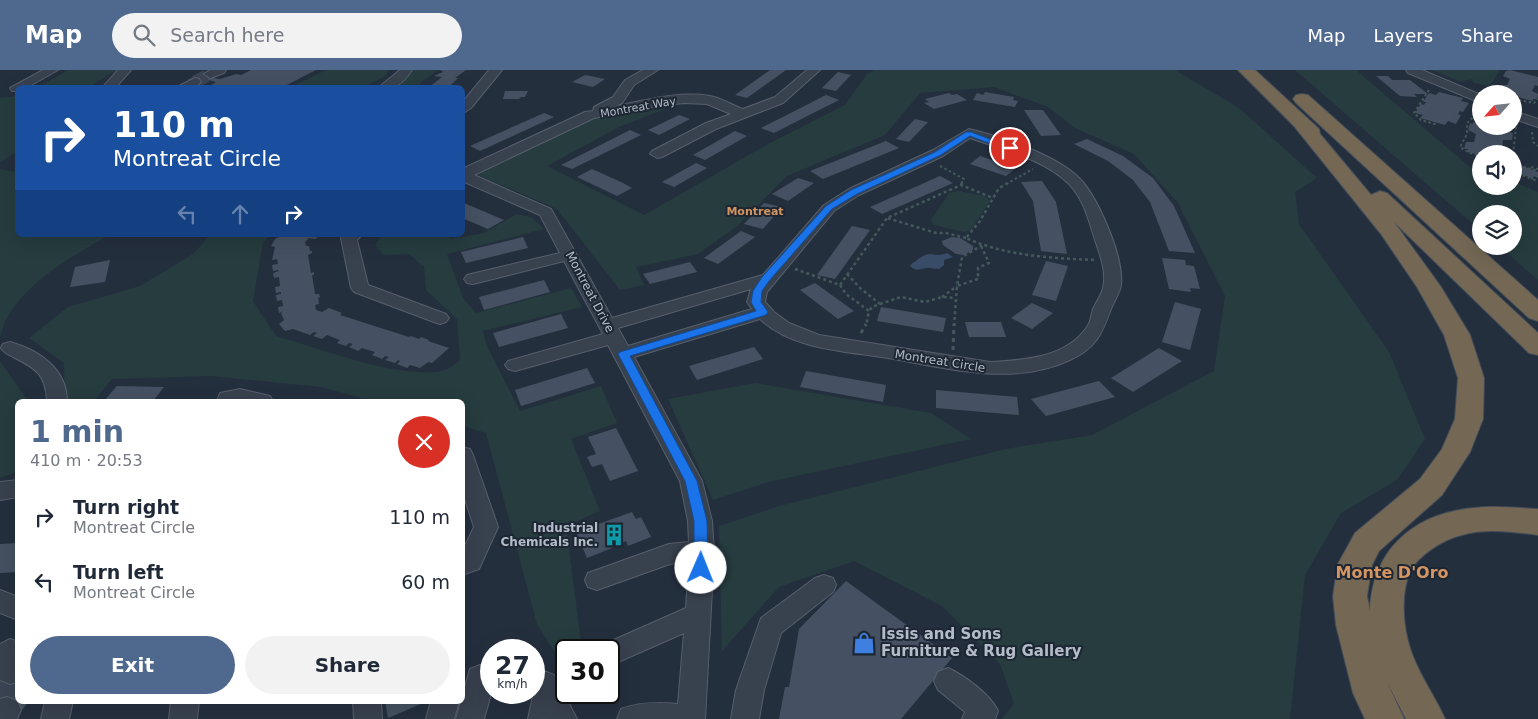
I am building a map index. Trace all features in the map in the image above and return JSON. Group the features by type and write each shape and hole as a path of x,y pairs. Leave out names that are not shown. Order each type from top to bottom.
{"highway":[{"path":"1246,70 1538,347"},
{"path":"1270,70 1538,313"},
{"path":"1298,120 1388,230 1430,287 1457,335 1471,378 1468,419 1444,470 1430,487 1367,542 1355,564 1350,596 1354,625 1372,693 1385,719"},
{"path":"1426,719 1400,668 1390,640 1388,615 1389,589 1395,568 1412,548 1434,534 1462,522 1486,519 1538,522"}],"street":[{"path":"22,85 52,70"},
{"path":"111,85 125,70"},
{"path":"389,85 401,77 406,70"},
{"path":"465,108 473,101 482,82 496,70"},
{"name":"Montreat Way","path":"465,174 618,100 629,83 652,70"},
{"path":"658,154 711,126 779,100 814,70"},
{"path":"1412,70 1472,95"},
{"path":"188,85 194,82"},
{"name":"Montreat Way","path":"590,115 662,101 685,99 709,100 743,114"},
{"path":"1522,105 1536,107"},
{"path":"1522,123 1535,126"},
{"name":"Montreat Circle","path":"969,133 1045,163 1070,178 1089,199 1109,260 1112,285 1096,328 1064,356 1018,367 990,368 953,363 816,341 793,333 762,312 756,302 758,291 766,279 819,218 841,199 926,159 969,133"},
{"name":"Montreat Drive","path":"465,176 546,212 691,481 700,521 702,551 690,719"},
{"path":"351,237 349,238 360,288 440,318"},
{"path":"474,279 570,255"},
{"path":"615,339 766,279"},
{"path":"515,365 615,339 762,312"},
{"path":"10,348 36,360 51,373 57,399"},
{"path":"227,399 240,396 254,399"},
{"path":"465,464 486,526 470,562 465,563"},
{"path":"0,491 15,488"},
{"path":"597,580 669,554 702,551"},
{"path":"745,719 750,690 770,626 824,585"},
{"path":"0,600 15,608"},
{"path":"620,649 698,614"},
{"path":"470,719 478,678"},
{"path":"948,681 984,711 976,719"},
{"path":"545,694 563,719"},
{"path":"55,719 58,704"},
{"path":"183,719 185,704"},
{"path":"367,704 368,719"},
{"path":"440,719 444,704"},
{"path":"542,704 542,719"},
{"path":"631,719 658,715 690,719"}],"path":[{"path":"1428,90 1428,94 1414,113 1421,120 1438,125"},
{"path":"1536,107 1538,99"},
{"path":"1522,102 1536,107"},
{"path":"1472,118 1466,123 1465,128 1468,134 1460,147 1472,154"},
{"path":"1535,126 1533,142 1538,146"},
{"path":"840,285 887,218 961,185 964,179 961,176 926,159"},
{"path":"966,238 980,221 999,188 1045,163"},
{"path":"1522,165 1538,170"},
{"path":"1522,174 1538,181"},
{"path":"1531,179 1538,176"},
{"path":"961,185 993,198"},
{"path":"887,218 936,233 946,233 966,238 981,246 1066,259 1109,260"},
{"path":"953,363 955,298 962,257 981,246"},
{"path":"853,347 866,325 869,311 872,307 900,297 925,302 942,297 957,286 978,279 978,268 989,263 981,246"},
{"path":"779,264 840,285 846,294 869,311"},
{"path":"847,274 880,304"},
{"path":"942,297 955,298"}],"green space":[{"path":"69,70 119,70 93,85 42,85"},
{"path":"326,70 389,70 386,76 367,85 295,85"},
{"path":"411,70 438,70 421,82 420,85 395,85 405,78"},
{"path":"874,70 1175,70 1239,108 1317,178 1295,192 1299,224 1389,352 1425,439 1397,480 1341,513 1305,575 1290,719 1002,719 1014,703 1000,664 942,606 854,561 779,587 722,651 719,526 779,506 1006,449 1092,435 1214,371 1225,296 1178,203 1134,154 1075,128 1048,107 994,87 920,93 885,135 787,176 736,227 698,254 636,267 644,285 620,290 557,209 476,174 592,118 667,108 617,128 547,166 644,215 768,144 845,105 867,74"},
{"path":"1295,70 1356,70 1472,168 1472,195 1522,195 1522,185 1538,192 1538,280 1509,255 1522,255 1522,205 1472,205 1472,223"},
{"path":"1432,70 1500,70 1491,85 1473,83 1472,79 1461,82"},
{"path":"15,96 15,152 0,163 0,98"},
{"path":"0,169 15,172 15,237 106,237 53,270 28,291 7,318 0,338"},
{"path":"959,191 985,196 990,201 971,230 964,232 934,225 931,220 949,193"},
{"path":"517,214 531,217 544,229 447,254 463,298 476,313 571,288 582,307 483,331 487,346 520,411 601,386 617,423 571,439 600,511 566,526 581,639 555,639 555,653 537,624 486,433 465,427 465,399 365,399 321,387 211,376 112,379 96,399 65,399 64,363 29,338 68,307 140,286 193,254 208,237 269,237 263,242 253,301 276,336 377,366 418,372 437,372 449,368 460,360 457,319 426,290 424,267 409,254 383,255 375,245 381,237 448,237 450,239 484,233"},
{"path":"0,361 27,399 15,399 15,473 0,478"},
{"path":"755,383 931,413 971,439 768,482 713,500 668,399"}],"water":[{"path":"947,253 953,257 944,260 944,265 939,269 916,270 910,266 925,255 942,255"}],"building":[{"path":"251,70 316,70 287,85 212,85 216,82 208,80 201,83 187,80 203,73 218,76 214,78 220,79 236,74 241,75"},
{"path":"441,70 466,70 455,78 458,78 451,85 432,85 442,77 434,76 443,72"},
{"path":"770,70 786,70 747,98 735,95"},
{"path":"1510,70 1538,77 1538,86 1535,85 1532,91 1538,94 1537,99 1533,99 1533,101 1522,98 1522,85 1507,85 1510,79 1503,76 1506,71"},
{"path":"838,72 851,75 836,91 822,88"},
{"path":"585,75 605,79 593,87 572,82"},
{"path":"1376,76 1388,76 1392,80 1410,80 1428,94 1414,94 1417,97 1400,96"},
{"path":"505,91 528,91 525,97 519,99 503,99"},
{"path":"985,92 1014,97 1013,100 1018,101 1015,107 973,100 977,93 983,95"},
{"path":"1439,92 1463,98 1461,101 1469,103 1463,112 1460,111 1458,114 1461,115 1456,124 1448,121 1445,125 1420,118 1423,115 1415,113 1421,104 1424,105 1426,102 1423,102 1429,93 1436,95"},
{"path":"949,93 952,95 957,94 967,100 934,109 924,103 929,102 925,99"},
{"path":"826,95 839,100 774,133 761,128"},
{"path":"1024,110 1043,110 1061,135 1041,136"},
{"path":"544,113 554,117 480,151 470,146"},
{"path":"679,115 690,119 659,135 648,130"},
{"path":"915,119 928,122 909,142 896,139"},
{"path":"1470,123 1472,124 1472,132 1468,130"},
{"path":"630,130 641,135 572,169 561,165"},
{"path":"735,131 747,136 705,160 693,155"},
{"path":"1476,135 1513,135 1512,140 1503,140 1502,145 1472,145 1472,153 1467,152 1468,149 1464,149 1466,142 1474,142"},
{"path":"1087,139 1123,156 1153,178 1174,206 1195,253 1169,251 1150,202 1133,180 1108,161 1074,144"},
{"path":"886,141 899,148 823,179 810,171"},
{"path":"980,156 1016,168 1006,176 970,164"},
{"path":"696,163 707,168 674,187 662,182"},
{"path":"1522,167 1538,172 1538,175 1531,178 1522,174"},
{"path":"592,169 632,188 617,196 577,177"},
{"path":"940,176 953,183 882,214 870,207"},
{"path":"798,178 814,183 788,201 772,194"},
{"path":"1042,181 1056,202 1067,254 1041,251 1033,201 1021,182"},
{"path":"465,203 504,220 488,229 465,219"},
{"path":"764,203 782,207 763,229 744,224"},
{"path":"852,226 870,230 835,279 817,275"},
{"path":"741,231 755,237 718,264 704,258"},
{"path":"279,237 318,237 315,239 309,238 305,242 306,246 309,246 310,251 312,251 308,255 311,273 314,272 314,275 312,275 315,294 319,294 320,297 318,298 319,304 315,305 316,310 322,312 329,308 342,313 340,315 409,337 419,339 421,337 449,348 432,363 428,362 420,368 410,365 407,368 397,364 400,361 398,360 395,363 385,360 389,357 385,356 382,359 372,355 375,352 362,348 358,351 349,347 353,344 349,343 346,346 337,343 340,340 327,335 322,339 313,336 317,333 314,332 310,335 293,329 285,331 279,324 284,320 281,313 283,311 279,313 278,307 283,306 282,300 277,301 276,295 281,294 281,292 276,293 275,287 280,286 279,277 274,278 273,273 279,271 273,271 272,265 278,264 277,259 272,260 275,247 271,246 275,239"},
{"path":"523,237 528,248 466,263 461,252"},
{"path":"952,237 960,238 973,246 973,250 964,255 956,254 943,245 942,241"},
{"path":"1162,258 1185,260 1186,265 1194,266 1200,289 1190,288 1191,292 1169,289"},
{"path":"110,260 105,282 70,287 75,267"},
{"path":"1046,261 1068,266 1056,301 1032,295"},
{"path":"690,262 697,272 650,284 643,274"},
{"path":"544,280 550,292 484,310 479,297"},
{"path":"815,283 854,311 838,319 800,290"},
{"path":"1175,302 1201,309 1190,350 1162,342"},
{"path":"1032,303 1053,313 1032,329 1011,318"},
{"path":"881,307 946,318 943,332 877,321"},
{"path":"561,314 568,328 499,347 493,333"},
{"path":"965,322 1001,322 1006,337 969,337"},
{"path":"754,347 763,359 697,380 689,366"},
{"path":"1159,348 1182,361 1133,392 1111,378"},
{"path":"587,368 595,383 521,406 515,390"},
{"path":"806,371 886,385 883,402 800,387"},
{"path":"1099,381 1115,397 1046,416 1031,399"},
{"path":"117,386 164,387 155,399 106,399"},
{"path":"936,390 1017,397 1019,415 936,408"},
{"path":"616,428 638,471 610,481 602,464 592,467 587,457 596,454 588,437"},
{"name":"Industrial Chemicals Inc.","path":"632,512 636,519 641,517 651,537 628,546 626,541 587,558 576,532"},
{"path":"15,543 15,572 0,573 0,544"},
{"name":"Issis and Sons Furniture & Rug Gallery","path":"846,581 952,658 901,719 779,719 785,687 789,687 799,629"},
{"path":"0,664 15,672 15,704 27,704 22,710 0,709"},
{"path":"386,704 421,704 388,718"}],"tunnel":[{"path":"195,82 210,74"},
{"path":"0,703 15,680"}],"place":[{"name":"Industrial Chemicals Inc.","path":"614,535"},
{"name":"Issis and Sons Furniture & Rug Gallery","path":"864,643"}],"district":[{"name":"Montreat","path":"755,211"},
{"name":"Monte D'Oro","path":"1392,572"}],"route":[{"path":"701,568 700,521 691,481 624,354 762,312 756,302 758,291 766,279 829,208 854,192 921,162 969,133 1010,148"}]}
